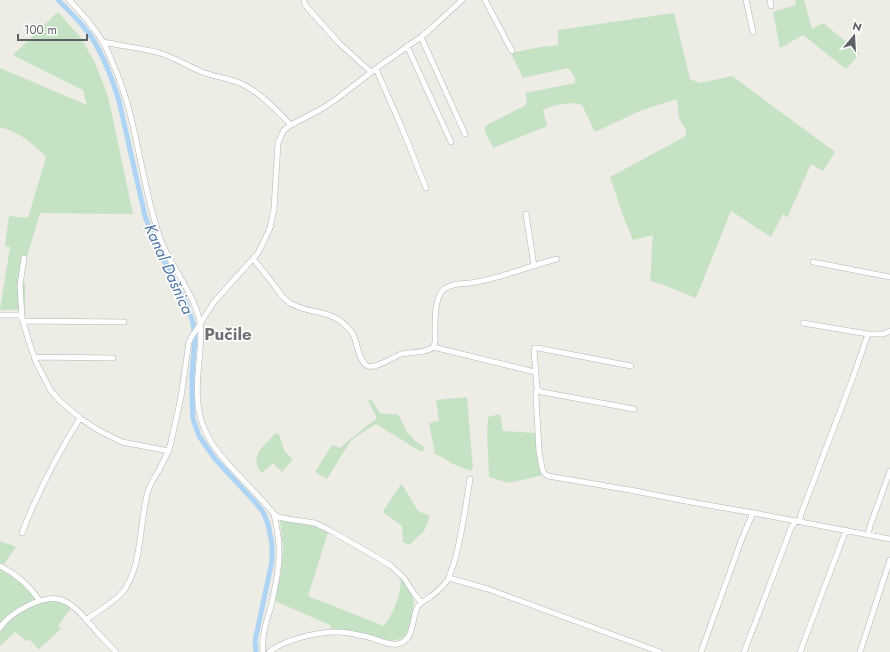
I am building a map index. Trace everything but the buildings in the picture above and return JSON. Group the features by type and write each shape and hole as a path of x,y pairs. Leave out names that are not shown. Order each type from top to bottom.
{"street":[{"path":"69,0 84,16 103,42 119,78 127,102 148,200 161,239 195,308 199,325 200,345 197,377 199,410 203,426 210,439 225,461 274,514 288,519 314,523 378,558 391,566 404,578 421,602"},
{"path":"304,0 305,5 340,44 374,71 402,128 426,188"},
{"path":"86,620 110,604 121,593 128,584 133,572 148,490 169,451 181,397 189,342 214,302 253,259 270,228 275,199 278,143 284,130 329,104 421,37 435,26 462,0"},
{"path":"485,0 512,51"},
{"path":"746,0 753,32"},
{"path":"421,37 466,134"},
{"path":"103,42 159,53 203,72 242,84 273,106 291,125"},
{"path":"407,46 451,142"},
{"path":"526,214 534,266"},
{"path":"24,258 20,285 23,320 34,357 51,391 80,418 98,430 122,442 169,451"},
{"path":"253,259 289,302 296,306 328,314 345,324 352,332 361,359 367,366 370,367 402,354 429,350 433,347 435,343 435,320 438,299 444,289 451,285 470,283 513,273 557,259"},
{"path":"812,262 890,277"},
{"path":"0,315 19,315 23,320"},
{"path":"23,320 124,322"},
{"path":"803,323 868,334 883,334 890,331"},
{"path":"744,652 792,528 796,521 800,519 868,334"},
{"path":"433,347 535,372"},
{"path":"631,366 535,348 535,372 538,390 536,392 536,396 539,452 544,473 548,476 890,539"},
{"path":"34,357 113,358"},
{"path":"538,390 634,410"},
{"path":"22,533 40,490 80,418"},
{"path":"868,535 890,471"},
{"path":"269,652 277,646 297,638 339,632 397,644 409,636 412,630 416,609 421,602 429,598 449,578 459,544 470,479"},
{"path":"701,652 741,542 754,513"},
{"path":"263,652 264,636 275,583 279,548 274,514"},
{"path":"800,652 846,530"},
{"path":"860,652 890,560"},
{"path":"0,566 21,579 34,592 39,600"},
{"path":"449,578 488,589 660,652"},
{"path":"0,628 2,624 15,614 39,600 48,598 58,599 73,607 116,652"}],"green space":[{"path":"795,0 804,0 812,29 823,23 860,53 846,69 803,35 780,48 773,12 796,5"},
{"path":"58,12 81,38 95,63 108,96 133,214 40,213 27,257 23,257 19,283 25,283 25,310 0,310 10,247 5,246 9,216 28,218 46,157 24,138 12,131 0,127 0,68 87,105 83,90 13,55"},
{"path":"674,13 690,79 700,83 732,76 835,152 823,171 811,164 787,218 783,214 771,237 731,211 696,298 650,281 653,235 633,240 610,177 686,136 686,130 679,118 677,99 642,110 595,132 582,105 572,103 557,105 543,110 547,126 493,148 485,132 485,126 526,105 527,101 525,93 575,83 575,77 568,68 523,78 511,53 558,45 558,30"},
{"path":"467,397 473,467 471,471 453,464 435,454 429,423 439,421 436,400"},
{"path":"371,399 380,413 397,414 400,417 406,431 415,441 424,447 423,452 376,424 350,442 327,479 315,472 332,445 340,448 377,418 368,401"},
{"path":"500,414 503,431 535,433 537,452 543,475 509,483 489,477 487,434 488,417"},
{"path":"276,433 279,434 285,452 293,459 282,472 273,463 262,473 256,462 257,456"},
{"path":"401,484 418,511 430,516 424,531 409,545 403,542 402,526 384,513 384,510"},
{"path":"280,519 317,527 328,532 308,596 384,626 396,603 400,590 401,577 414,601 409,627 404,636 398,640 385,640 364,634 332,630 330,625 275,601 281,571 283,548"},
{"path":"0,541 16,547 4,564 0,563"},
{"path":"0,568 22,583 35,598 38,604 55,601 63,603 71,608 58,626 61,629 39,649 29,639 26,641 15,632 0,646"}],"waterway":[{"name":"Kanal Dašnica","path":"58,0 75,17 95,42 107,66 119,101 145,216 155,243 187,305 193,323 195,338 192,375 193,419 199,436 215,459 263,512 268,524 272,544 272,561 255,641 256,652"}],"district":[{"name":"Pučile","path":"228,334"}]}
